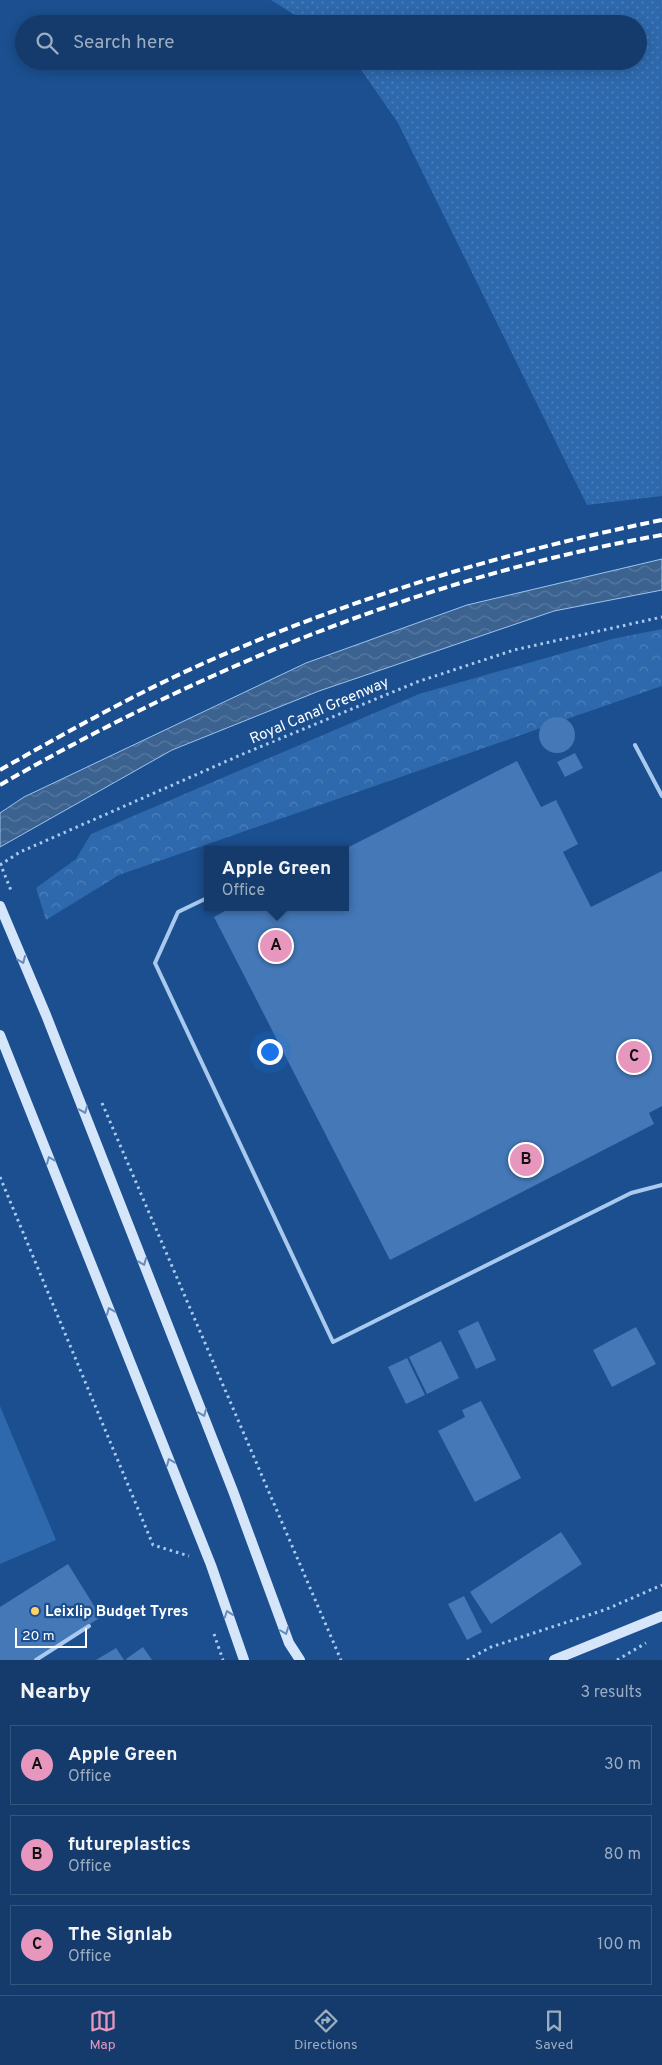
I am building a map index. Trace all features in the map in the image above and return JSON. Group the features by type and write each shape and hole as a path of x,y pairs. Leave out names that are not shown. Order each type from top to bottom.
{"main road":[{"path":"2,911 46,1015 234,1490 289,1643 300,1660"},
{"path":"0,1035 211,1565 244,1660"},
{"path":"554,1660 662,1616"}],"lane":[{"path":"634,745 662,796"},
{"path":"204,899 178,912 156,963 333,1342 631,1192 662,1184"},
{"path":"36,1660 90,1626"}],"path":[{"name":"Royal Canal Greenway","path":"0,864 20,852 243,754 417,682 514,650 662,617"},
{"path":"0,864 12,895"},
{"path":"98,1094 341,1660"},
{"path":"0,1177 153,1545 190,1556"},
{"path":"467,1660 491,1647 607,1609 662,1585"},
{"path":"617,1660 649,1642"}],"green space":[{"path":"271,0 662,0 662,496 587,505 398,123 361,70 647,70 647,15 295,15"},
{"path":"662,629 662,686 119,875 46,920 36,888 76,859 91,834 419,694 612,639"},
{"path":"0,1406 56,1540 0,1564"}],"water":[{"path":"662,559 662,590 554,611 319,691 172,750 0,847 0,813 24,797 306,663 467,605"}],"building":[{"path":"557,717 564,718 570,722 574,728 574,742 570,748 564,752 557,753 550,752 544,748 540,742 539,735 540,728 544,722 550,718"},
{"path":"575,753 583,768 565,777 557,762"},
{"path":"517,761 541,807 556,800 578,844 563,852 591,907 662,871 662,1106 649,1113 654,1124 390,1260 214,917 225,911 349,911 349,847"},
{"path":"478,1321 496,1360 476,1369 458,1331"},
{"path":"636,1327 656,1364 612,1387 593,1350"},
{"path":"441,1341 459,1378 427,1394 409,1357"},
{"path":"407,1358 425,1395 406,1404 388,1367"},
{"path":"481,1401 521,1478 475,1502 438,1431 465,1417 462,1410"},
{"path":"561,1532 582,1564 491,1624 470,1592"},
{"path":"68,1564 101,1617 33,1660 0,1660 0,1607"},
{"path":"464,1596 482,1632 467,1640 448,1604"},
{"path":"143,1647 152,1660 126,1659"},
{"path":"116,1648 124,1660 96,1660"}],"railway":[{"path":"0,770 78,726 157,685 265,637 376,596 490,561 604,532 662,520"},
{"path":"0,785 78,742 157,702 238,665 320,631 404,601 489,575 575,553 662,535"}],"place":[{"name":"Apple Green","path":"276,946"},
{"name":"The Signlab","path":"634,1057"},
{"name":"futureplastics","path":"526,1160"},
{"name":"Leixlip Budget Tyres","path":"35,1611"}]}
